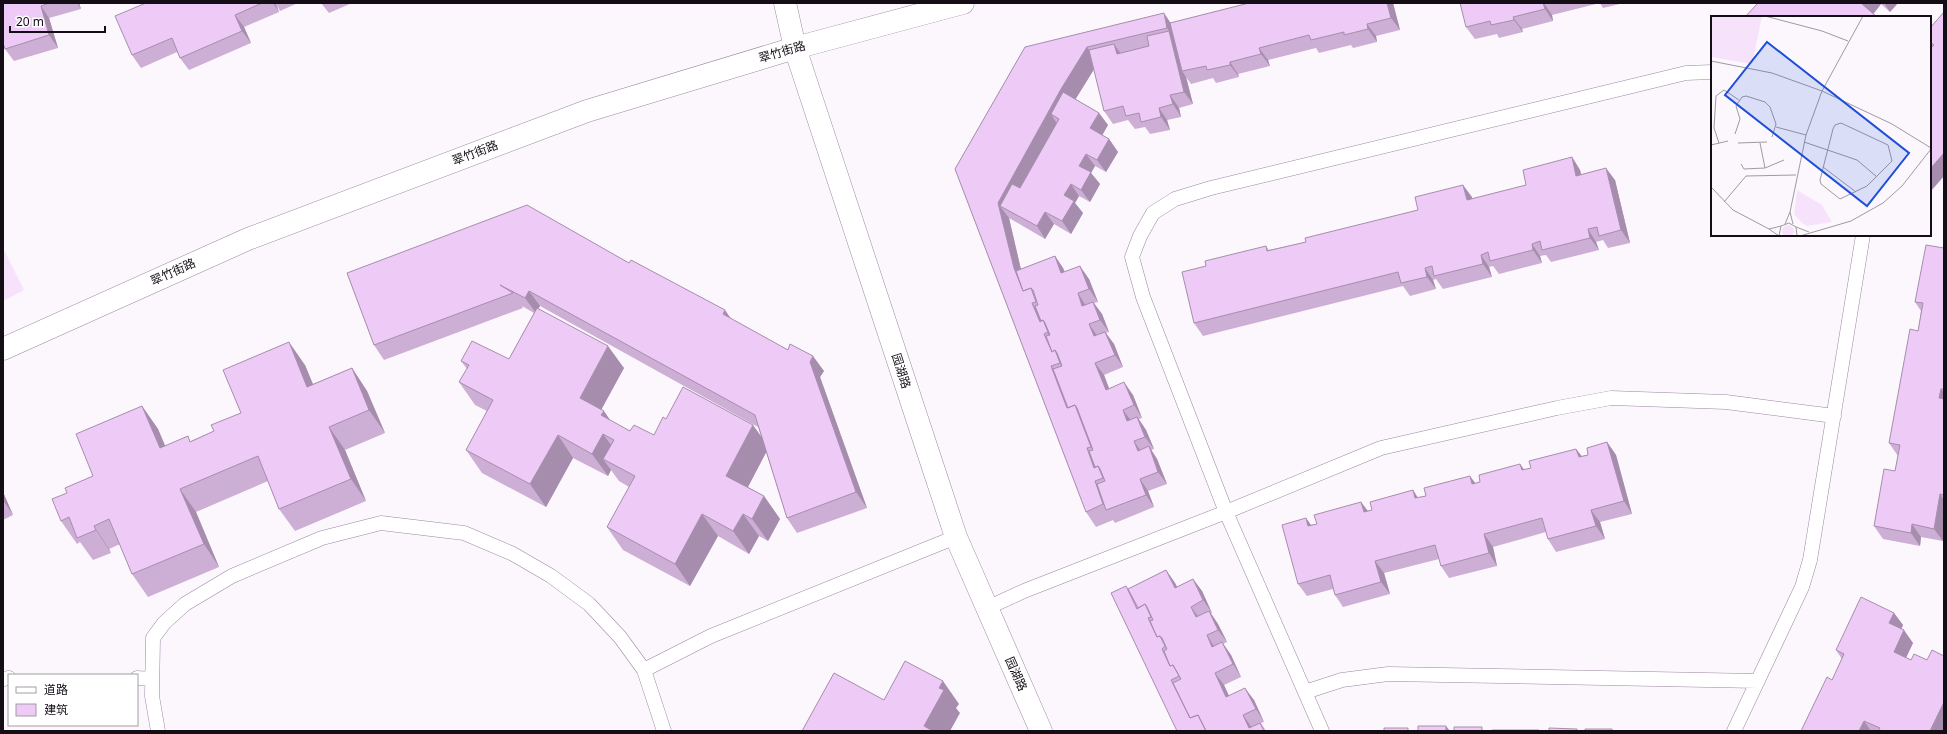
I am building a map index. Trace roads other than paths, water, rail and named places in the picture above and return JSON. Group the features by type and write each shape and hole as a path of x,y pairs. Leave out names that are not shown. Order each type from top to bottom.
{"street":[{"name":"园湖路","path":"784,3 795,48 956,537 1041,731"},
{"name":"翠竹街路","path":"3,349 248,239 587,111 795,48 963,3"}],"lane":[{"path":"1322,731 1226,512 1142,297 1132,257 1140,236 1153,214 1175,199 1211,188 1686,73 1711,72"},
{"path":"1734,731 1802,587 1810,560 1864,236"},
{"path":"987,608 1024,591 1226,512 1381,448 1557,408 1611,398 1726,402 1834,416"},
{"path":"158,731 152,696 154,638 164,623 185,604 232,576 322,538 381,523 464,533 513,554 551,576 589,604 620,637 644,670 664,731"},
{"path":"644,670 711,636 956,537"},
{"path":"1305,692 1342,680 1388,674 1758,681"},
{"path":"138,678 152,678"}]}
